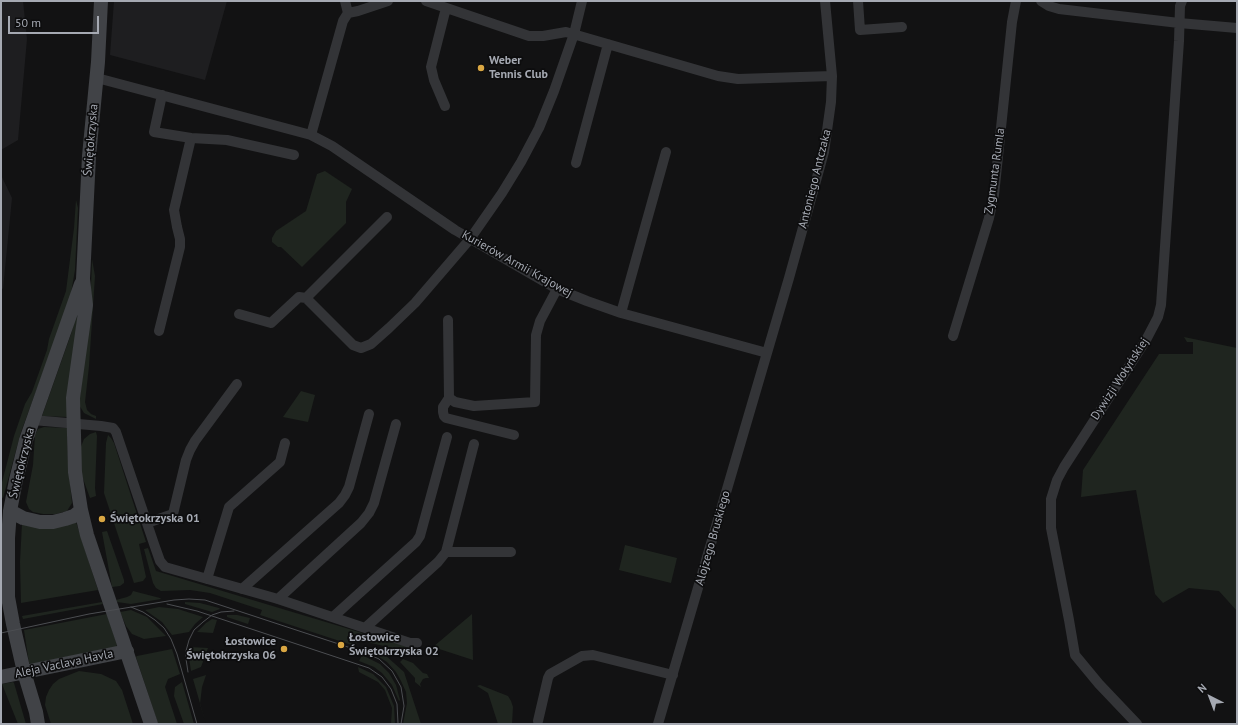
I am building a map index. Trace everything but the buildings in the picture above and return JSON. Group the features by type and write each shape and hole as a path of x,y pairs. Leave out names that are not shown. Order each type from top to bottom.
{"main road":[{"name":"Świętokrzyska","path":"101,1 83,279 86,305 73,398 75,472 81,510 90,542 151,724"},
{"name":"Świętokrzyska","path":"38,724 24,672 8,597 8,538 10,511 26,440 83,279"},
{"path":"10,511 23,518 40,522 53,522 74,516 81,510"},
{"name":"Aleja Vaclava Havla","path":"1,678 127,651"}],"street":[{"path":"311,135 343,21 348,12 345,1"},
{"path":"348,12 358,12 388,1"},
{"path":"426,1 529,36 543,36 561,32 574,34 718,76 738,79 832,76"},
{"path":"239,314 271,323 299,297 306,298 353,344 361,348 371,344 415,303 470,239 502,193 539,128 574,34 582,1"},
{"name":"Antoniego Antczaka","path":"767,353 824,152 831,102 832,76 825,1"},
{"path":"858,1 860,30 902,27"},
{"name":"Zygmunta Rumla","path":"952,336 989,218 993,200 1012,15 1016,1"},
{"path":"1041,1 1049,6 1059,9 1237,28"},
{"name":"Dywizji Wołyńskiej","path":"1137,724 1099,684 1075,655 1051,528 1051,499 1057,480 1064,467 1146,340 1158,317 1163,281 1179,23 1182,1"},
{"path":"445,106 434,80 432,67 446,8"},
{"path":"576,163 608,44"},
{"name":"Kurierów Armii Krajowej","path":"97,78 311,135 332,146 470,239 557,289 587,302 621,313 767,353"},
{"path":"162,95 154,132 191,138 228,140 294,155"},
{"path":"160,331 180,247 180,239 174,210 191,138"},
{"path":"621,313 666,152"},
{"path":"306,298 387,217"},
{"path":"449,398 455,402 474,406 536,402 536,335 540,321 557,289"},
{"path":"448,320 449,398 443,407 442,412 446,418 514,435"},
{"name":"Alojzego Bruskiego","path":"658,724 767,353"},
{"path":"147,523 173,514 190,450 237,384"},
{"path":"242,589 339,503 345,495 349,487 369,414"},
{"path":"33,420 113,428 116,432 154,544 162,564 165,567 278,599 410,643 417,643"},
{"path":"278,599 361,523 369,513 374,503 396,424"},
{"path":"333,617 416,542 420,536 447,438"},
{"path":"207,579 229,507 280,462 284,443"},
{"path":"365,628 438,562 446,552 474,444"},
{"path":"446,552 511,552"},
{"path":"538,721 550,674 582,656 593,655 673,675"}],"shaded area":[{"path":"1,1 23,1 27,39 18,140 1,150"},
{"path":"114,1 227,1 205,80 110,55"},
{"path":"325,171 352,189 346,202 346,223 302,267 281,247 278,247 272,242 272,238 276,231 306,211 317,174"},
{"path":"1,175 12,198 3,289 1,288"},
{"path":"76,200 78,208 75,270 70,299 21,432 3,498 1,497 1,486 14,436 25,404 32,392 66,291"},
{"path":"92,259 95,276 85,402 87,410 96,416 96,419 84,413 79,405 90,313"},
{"path":"79,304 67,417 42,416 71,334"},
{"path":"1184,337 1237,348 1237,611 1219,591 1189,588 1163,603 1155,594 1136,490 1081,497 1083,470 1159,354 1193,354 1193,342 1187,342"},
{"path":"301,391 315,395 308,422 283,417"},
{"path":"44,427 67,428 68,463 72,503 67,511 56,514 33,512 29,509 26,502 33,465 35,435 38,429"},
{"path":"96,432 96,496 90,498 82,476 80,449 84,439 90,434"},
{"path":"108,435 114,443 146,542 139,544 146,577 143,581 134,583 104,493 106,443"},
{"path":"76,522 98,590 21,603 20,562 22,523 59,527"},
{"path":"107,531 124,580 124,583 120,586 112,587 102,532"},
{"path":"625,545 677,558 671,583 619,570"},
{"path":"148,548 156,571 419,650 418,654 358,640 355,646 260,615 262,610 210,593 190,590 161,591 156,588 153,583 144,549"},
{"path":"133,591 161,599 131,604 117,602 116,600 131,595"},
{"path":"102,602 103,604 23,619 22,616"},
{"path":"185,602 200,603 220,609 212,612 185,604"},
{"path":"159,607 178,609 203,617 189,632 172,635 162,622 145,610"},
{"path":"131,610 147,617 166,636 144,639 132,634 126,626 120,612"},
{"path":"107,614 117,645 116,647 31,664 29,663 24,630"},
{"path":"472,614 473,660 433,647"},
{"path":"227,615 237,615 250,618 248,624 227,617"},
{"path":"212,619 217,620 213,633 197,632 206,623"},
{"path":"190,647 208,648 201,667 191,671 189,658"},
{"path":"364,648 386,653 385,655 404,672 421,724 403,724 407,703 406,692 401,681 396,672 387,662"},
{"path":"172,649 180,674 168,679 165,687 177,724 158,724 136,657"},
{"path":"362,655 380,664 389,673 396,685 399,701 392,685 382,673 374,667 359,661"},
{"path":"403,659 413,663 423,673 427,674 429,678 423,679 420,684 421,687 415,682 415,678 400,662"},
{"path":"358,667 373,674 386,687 394,706 395,724 391,724 392,708 385,690 378,682 359,672"},
{"path":"79,671 101,674 116,681 122,690 133,724 51,724 45,705 49,690 59,679"},
{"path":"206,675 202,687 200,703 193,679"},
{"path":"13,682 26,724 18,724 2,684"},
{"path":"182,682 194,724 184,724 174,696 175,687"},
{"path":"480,685 508,696 513,707 512,724 498,724 488,693 477,686"}],"tram line":[{"path":"1,633 89,614 174,600 205,600 363,652 379,659 392,671 401,687 404,706 401,724"},
{"path":"167,604 197,611 369,668 382,677 391,689 397,704 398,723"},
{"path":"131,607 143,612 155,620 164,628 171,639 177,654 197,724"},
{"path":"188,672 186,651 194,630 212,615 221,612 234,611"}],"place":[{"name":"Weber Tennis Club","path":"481,68"},
{"name":"Świętokrzyska 01","path":"102,519"},
{"name":"Łostowice Świętokrzyska 02","path":"341,645"},
{"name":"Łostowice Świętokrzyska 06","path":"284,649"}]}
